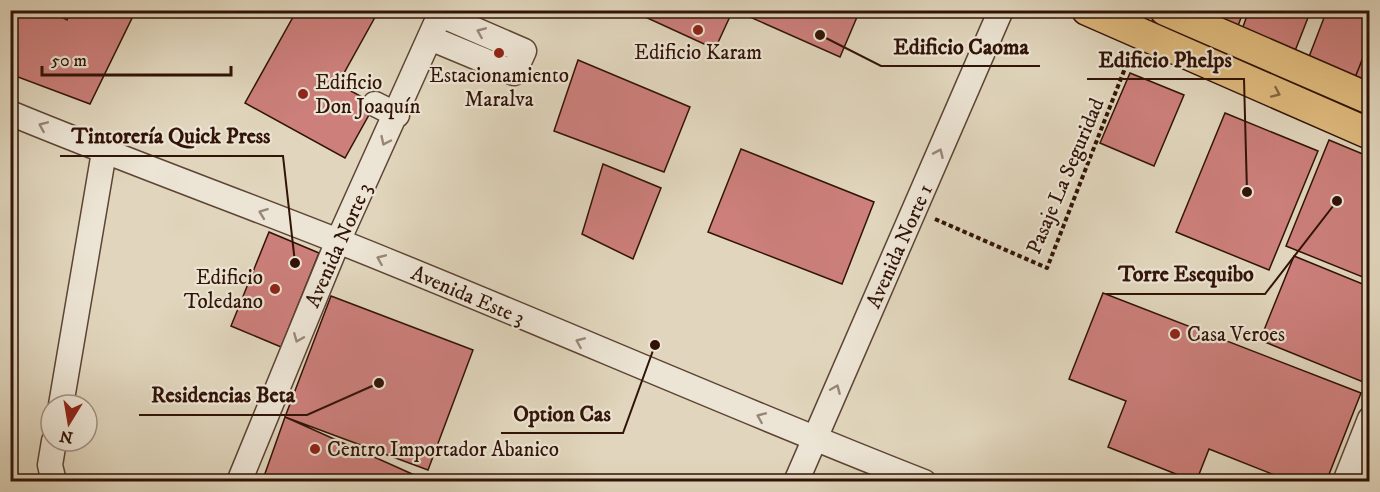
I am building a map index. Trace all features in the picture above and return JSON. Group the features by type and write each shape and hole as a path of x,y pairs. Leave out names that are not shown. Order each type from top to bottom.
{"main road":[{"path":"1088,10 1370,134"},
{"path":"1165,10 1370,99"}],"street":[{"name":"Avenida Norte 1","path":"796,482 1001,10"},
{"name":"Avenida Norte 3","path":"239,482 338,241 442,13"},
{"path":"430,38 514,74 524,51 442,13"},
{"path":"375,104 397,115"},
{"name":"Avenida Este 3","path":"10,113 104,152 338,241 814,439 924,482"},
{"path":"63,393 104,152"},
{"path":"1345,482 1370,419"},
{"path":"52,453 50,465 54,482"}],"path":[{"name":"Pasaje La Seguridad","path":"914,210 1047,268 1139,32"}],"building":[{"path":"10,10 48,10 67,20 70,10 126,10 134,14 90,104 10,74"},
{"name":"Edificio Don Joaquín","path":"297,10 379,10 338,84 375,104 345,158 245,103"},
{"name":"Edificio Karam","path":"630,10 733,10 715,49"},
{"path":"742,10 860,10 840,57 741,13"},
{"path":"1186,10 1244,10 1236,31"},
{"path":"1249,10 1311,10 1293,56 1240,35"},
{"path":"1327,10 1370,10 1370,40 1354,80 1307,62"},
{"path":"1370,40 1370,87 1354,80"},
{"path":"578,60 690,107 664,172 554,131"},
{"path":"1130,73 1184,95 1154,166 1100,143"},
{"path":"1225,113 1318,151 1269,270 1176,232"},
{"path":"1329,140 1370,157 1370,280 1286,246"},
{"path":"741,149 874,202 842,284 708,232"},
{"path":"603,164 661,188 633,259 582,234"},
{"name":"Edificio Toledano","path":"269,232 319,253 281,347 231,326"},
{"path":"1294,256 1370,287 1368,384 1260,340"},
{"path":"1103,293 1361,393 1326,482 1292,482 1209,449 1196,482 1108,447 1126,401 1069,379"},
{"path":"331,296 473,350 428,470 285,417"},
{"name":"Centro Importador Abanico","path":"285,417 430,482 262,482"}],"place":[{"name":"Edificio Karam","path":"698,30"},
{"name":"Edificio Caoma","path":"820,35"},
{"name":"Estacionamiento Maralva","path":"499,53"},
{"name":"Edificio Don Joaquín","path":"303,94"},
{"name":"Edificio Phelps","path":"1247,192"},
{"name":"Torre Esequibo","path":"1337,201"},
{"name":"Tintorería Quick Press","path":"295,263"},
{"name":"Edificio Toledano","path":"275,289"},
{"name":"Casa Veroes","path":"1175,334"},
{"name":"Option Cas","path":"655,345"},
{"name":"Residencias Beta","path":"379,383"},
{"name":"Centro Importador Abanico","path":"315,449"}]}
